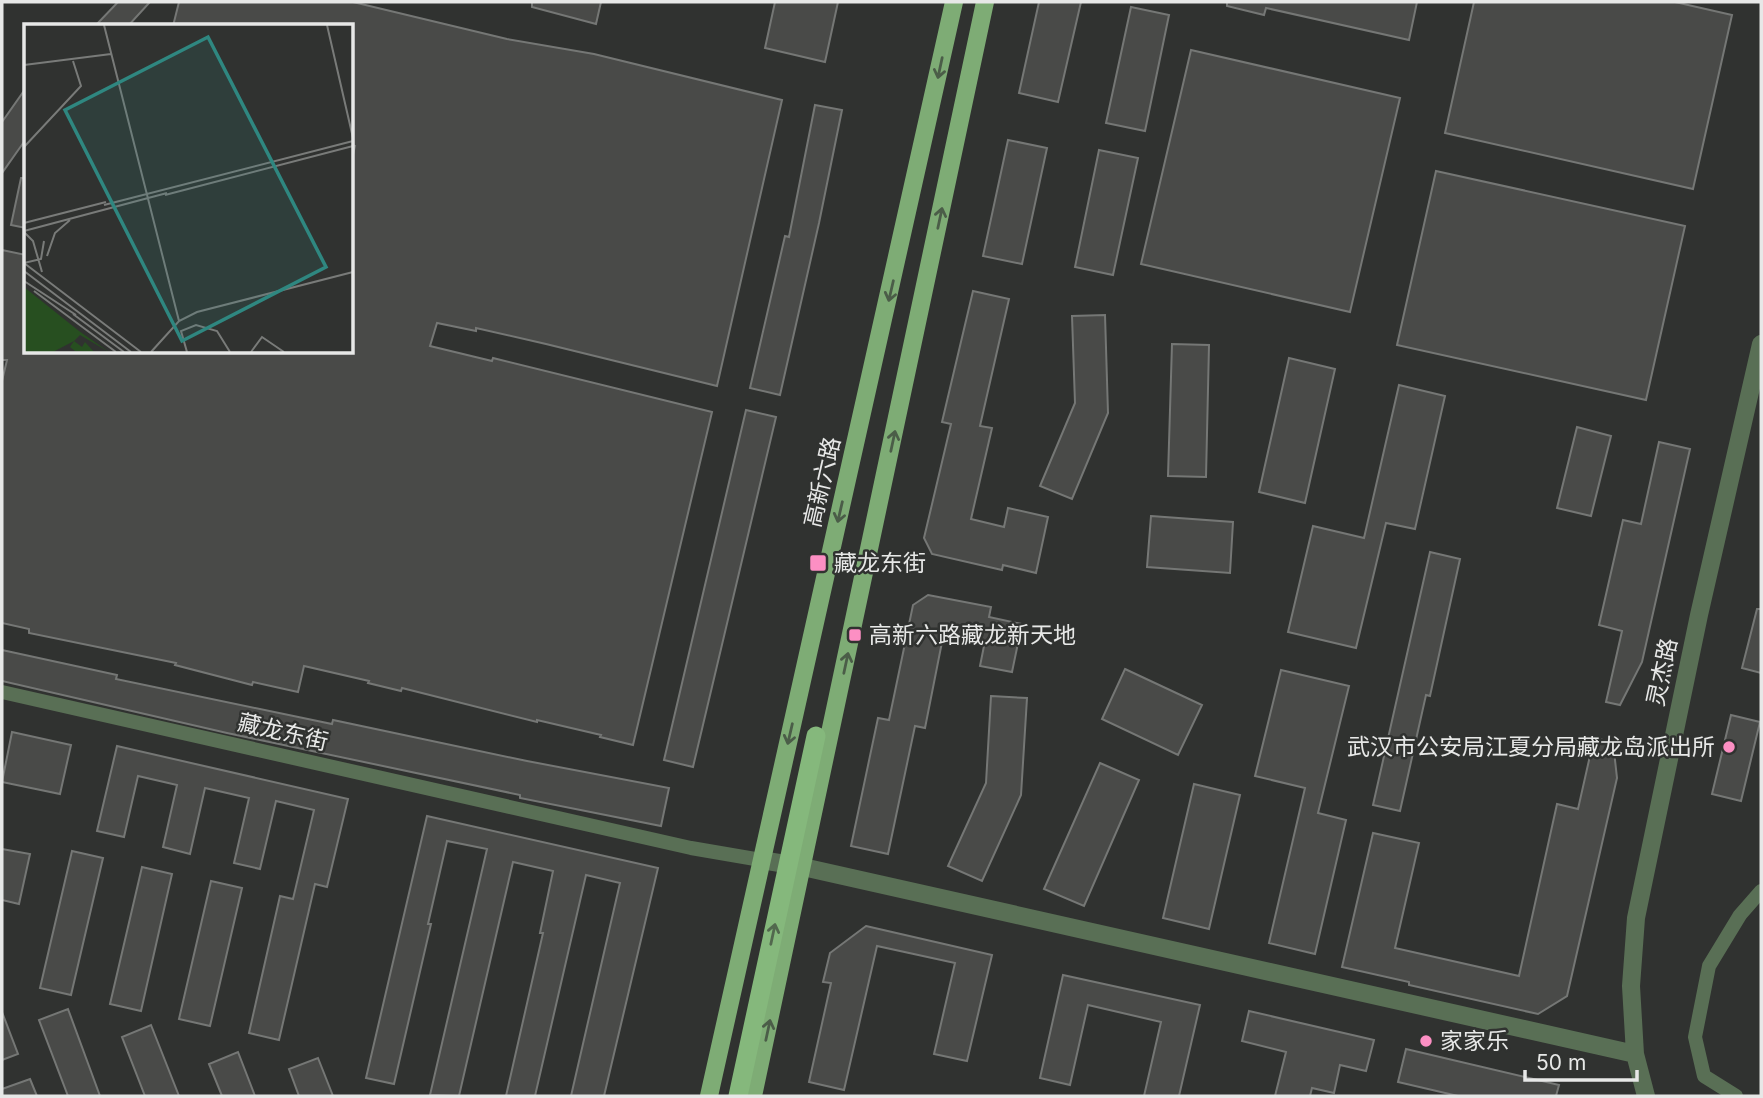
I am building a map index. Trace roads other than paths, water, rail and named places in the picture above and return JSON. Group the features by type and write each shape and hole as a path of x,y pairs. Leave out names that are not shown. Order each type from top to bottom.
{"highway":[{"path":"738,1096 816,736"}],"main road":[{"name":"高新六路","path":"709,1096 954,2"},
{"path":"753,1096 985,2"}],"street":[{"name":"灵杰路","path":"1646,1096 1635,1054 1631,986 1636,918 1699,615 1761,344"},
{"name":"藏龙东街","path":"2,692 691,848 761,860"},
{"path":"761,860 803,867 1635,1054"},
{"path":"1736,1096 1704,1076 1695,1037 1709,966 1740,915 1761,891"}],"place":[{"name":"藏龙东街","path":"818,563"},
{"name":"高新六路藏龙新天地","path":"855,635"},
{"name":"武汉市公安局江夏分局藏龙岛派出所","path":"1729,747"},
{"name":"家家乐","path":"1426,1041"}]}
